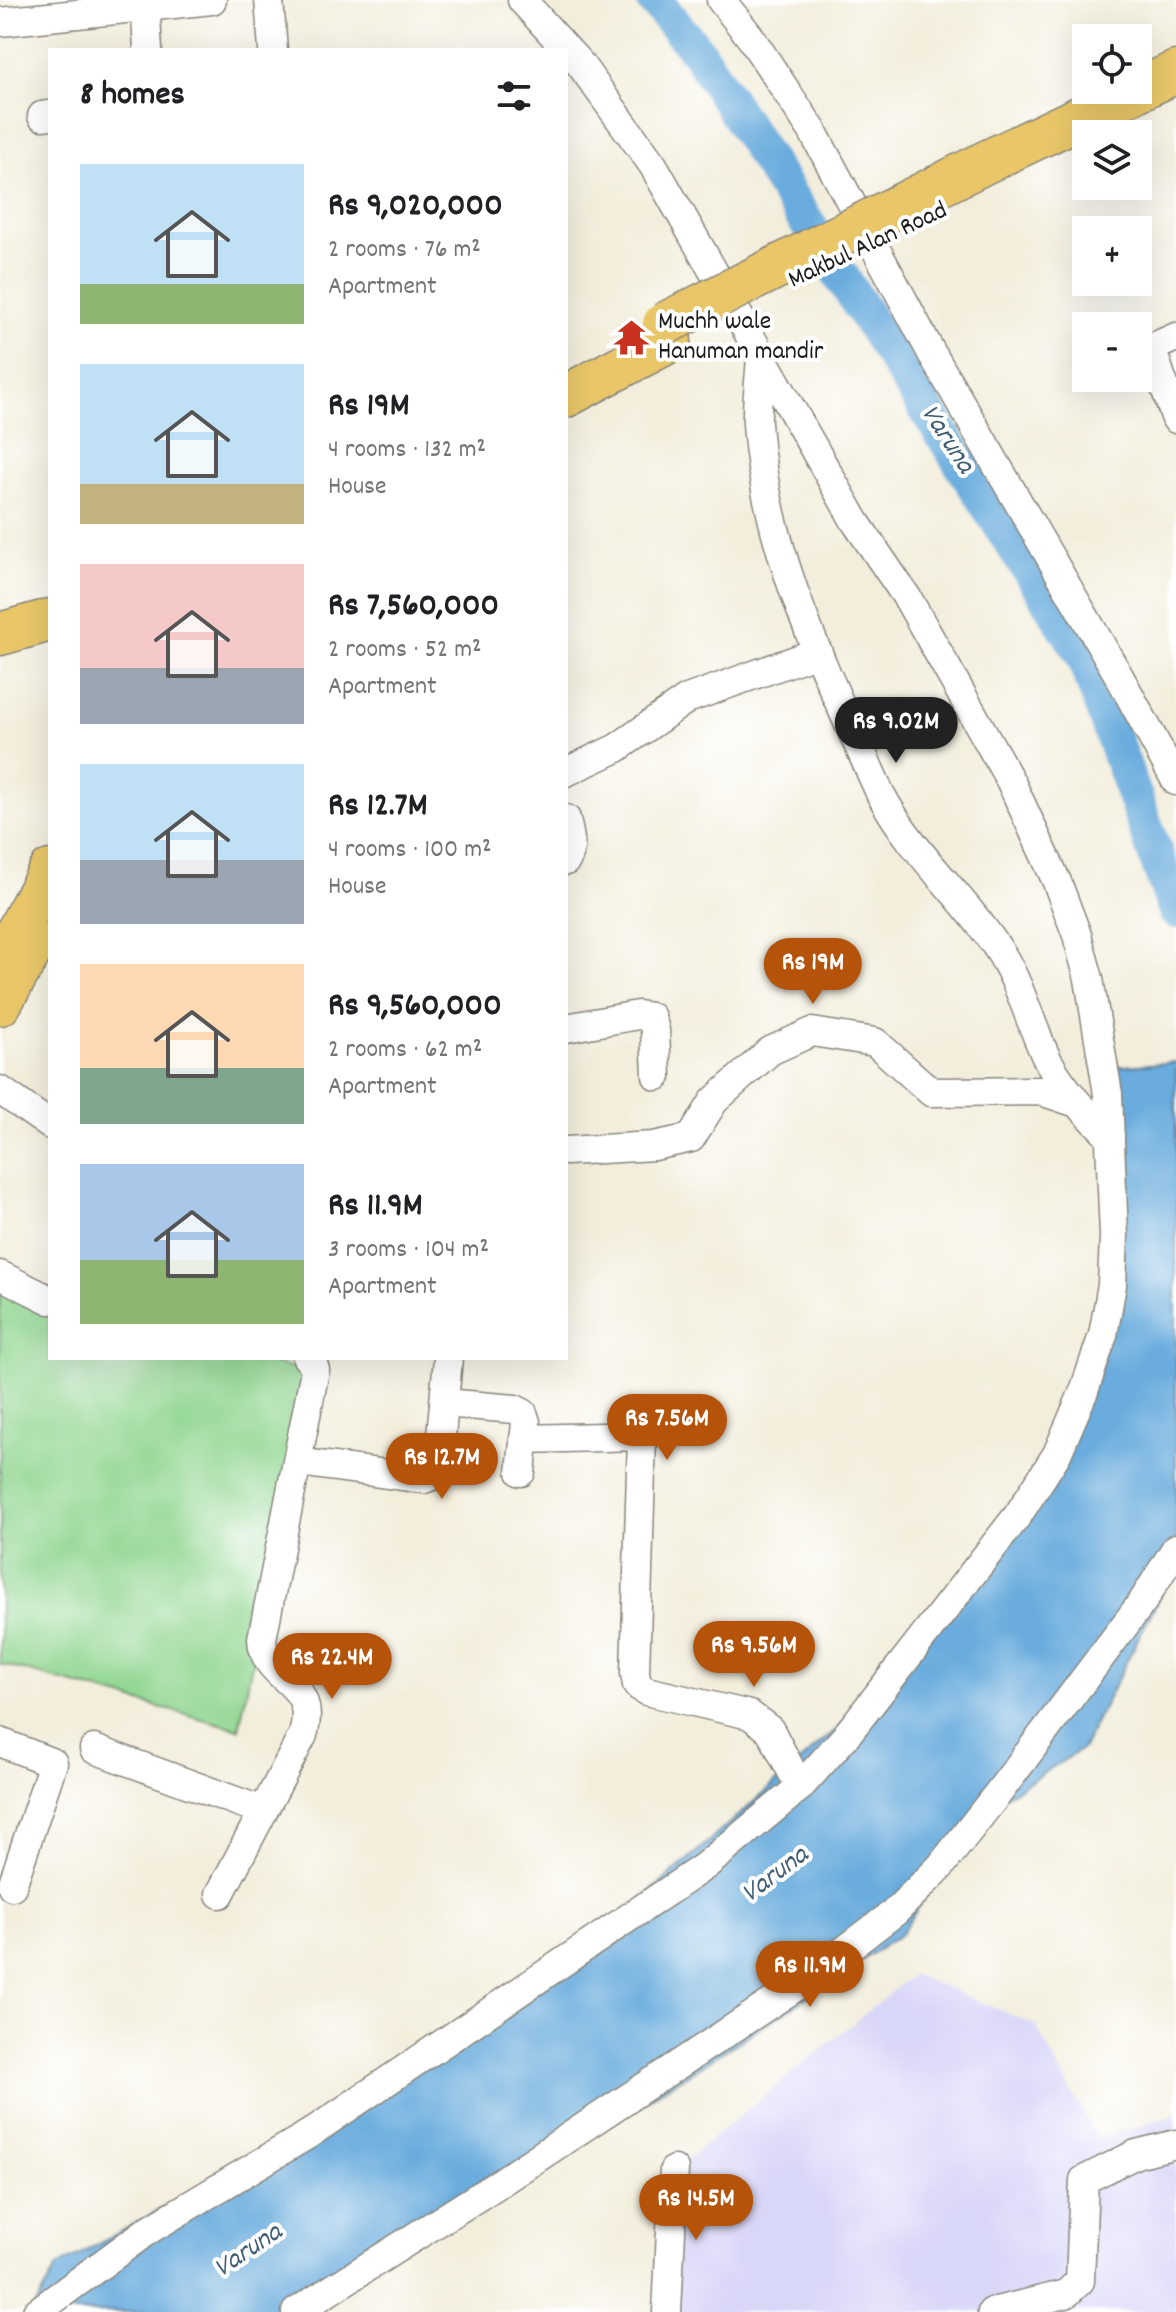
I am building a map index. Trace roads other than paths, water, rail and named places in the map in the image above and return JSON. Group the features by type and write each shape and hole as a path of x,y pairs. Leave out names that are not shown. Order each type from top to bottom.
{"highway":[{"path":"568,373 667,333 991,174 1176,72"},
{"path":"1137,120 1176,102"},
{"path":"991,174 1072,148"},
{"path":"568,395 667,333"},
{"path":"0,634 48,621"},
{"path":"0,656 48,644"},
{"path":"0,963 46,900"},
{"path":"0,1004 46,900"}],"street":[{"path":"16,14 212,0"},
{"path":"269,0 273,48"},
{"path":"522,0 566,48"},
{"path":"721,0 751,38 812,130 931,352 1176,781"},
{"path":"145,4 148,48"},
{"path":"37,2312 147,2231 309,2134 705,1866 800,1787 845,1737 942,1616 1018,1515 1057,1454 1098,1349 1112,1285 1114,1236 1108,1094 1089,979 1057,882 1011,782 908,599 855,521 653,165 568,51"},
{"path":"1176,337 1151,348 1176,419"},
{"path":"761,356 757,420 768,503 795,596 880,793 896,823 1000,951 1047,1059 1061,1083 1110,1136"},
{"path":"568,771 617,748 687,699 818,652"},
{"path":"568,829 571,843 568,857"},
{"path":"568,1028 638,1015 651,1017 655,1030 657,1076"},
{"path":"570,1145 654,1146 691,1138 714,1101 770,1051 812,1032 875,1042 931,1092 1041,1091 1077,1103"},
{"path":"0,1090 48,1124"},
{"path":"0,1275 48,1299"},
{"path":"220,1894 303,1735 307,1718 307,1709 298,1691 266,1657 262,1639 315,1370 308,1360"},
{"path":"298,1462 430,1478 438,1470 448,1360"},
{"path":"444,1403 520,1411 525,1416 521,1472"},
{"path":"524,1439 642,1436 637,1685 646,1691 750,1715 770,1730 800,1787"},
{"path":"296,2312 492,2188 803,1982 895,1912 940,1867 999,1792 1143,1601 1176,1548"},
{"path":"0,1742 53,1763 12,1886"},
{"path":"94,1749 263,1811"},
{"path":"992,2312 1066,2294 1080,2281 1084,2180 1136,2154 1176,2144"},
{"path":"667,2312 674,2170"}],"water":[{"path":"1176,1062 1176,1572 1171,1574 1082,1749 981,1811 901,1934 617,2119 296,2312 32,2312 57,2267 244,2163 637,1904 870,1700 1044,1486 1122,1275 1112,1067"}],"waterway":[{"name":"Varuna","path":"654,0 697,51 1083,654 1176,911"}],"place":[{"name":"Muchh wale Hanuman mandir","path":"632,337"}]}
